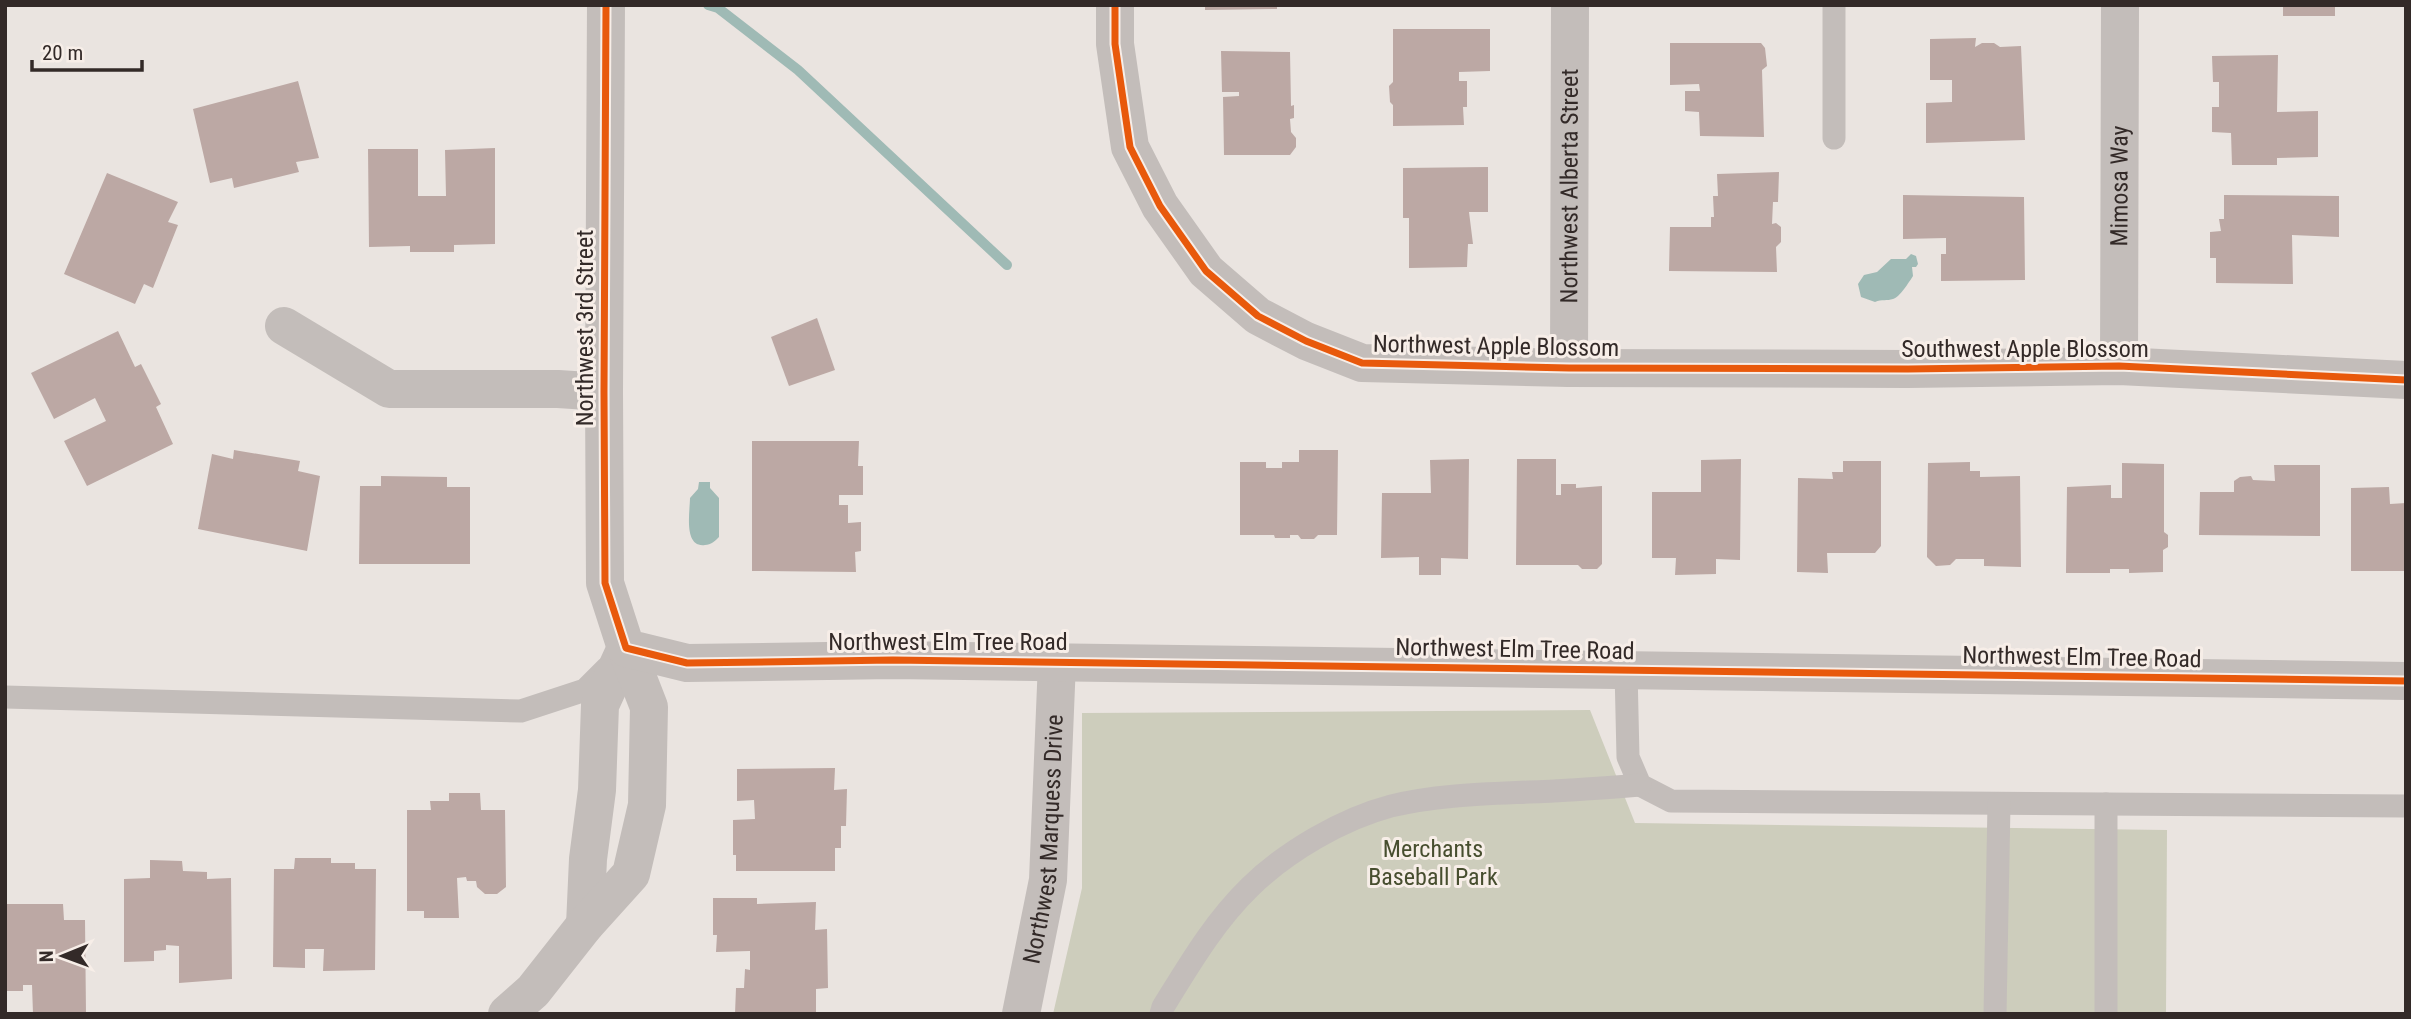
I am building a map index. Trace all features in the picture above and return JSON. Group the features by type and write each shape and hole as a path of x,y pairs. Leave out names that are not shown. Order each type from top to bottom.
{"street":[{"name":"Northwest 3rd Street","path":"532,1006 585,925 631,874 646,805 649,706 626,648 606,583 604,392 607,5"},
{"name":"Northwest Apple Blossom","path":"1115,5 1115,44 1130,147 1160,206 1206,271 1258,316 1306,341 1362,363 1569,368 1770,368"},
{"name":"Northwest Alberta Street","path":"1569,368 1570,5"},
{"name":"Mimosa Way","path":"2119,366 2120,5"},
{"path":"284,326 389,389 558,389 604,392"},
{"name":"Southwest Apple Blossom","path":"1770,368 2119,366 2406,380"},
{"path":"585,925 588,859 597,790 600,705 626,648"},
{"name":"Northwest Elm Tree Road","path":"626,648 687,663 893,660 2406,681"},
{"name":"Northwest Marquess Drive","path":"1021,1014 1048,880 1057,662"}],"lane":[{"path":"1834,5 1834,138"},
{"path":"5,697 521,711 585,690 626,648"},
{"path":"1626,670 1629,757 1640,785"},
{"path":"1161,1014 1206,938 1250,887 1307,842 1391,806 1462,795 1640,785 1671,801 2406,806"},
{"path":"1995,1014 1999,804"},
{"path":"2106,804 2106,1014"}],"green space":[{"name":"Merchants Baseball Park","path":"1590,710 1635,823 2167,830 2166,1014 1053,1014 1082,888 1082,713"}],"water":[{"path":"1911,254 1916,256 1918,264 1912,267 1913,276 1899,295 1893,299 1875,302 1861,297 1858,284 1864,275 1877,272 1891,259 1906,259"},
{"path":"699,482 710,482 710,488 719,498 719,537 707,545 693,541 689,528 690,498 698,489"}],"building":[{"path":"1205,5 1277,5 1277,9 1205,10"},
{"path":"2283,5 2335,5 2335,16 2283,16"},
{"path":"1393,29 1490,29 1490,71 1459,72 1459,81 1467,81 1467,107 1463,107 1464,125 1393,126 1389,86 1393,82"},
{"path":"1976,38 1975,47 1982,43 1994,43 2000,47 2021,46 2025,140 1926,143 1926,103 1952,102 1952,80 1930,80 1930,39"},
{"path":"1670,43 1761,43 1765,48 1767,66 1762,70 1764,137 1700,136 1699,112 1685,111 1685,91 1700,91 1699,84 1670,85"},
{"path":"1221,51 1290,52 1291,106 1294,105 1294,118 1290,119 1296,147 1290,155 1224,155 1223,97 1239,96 1239,92 1222,92"},
{"path":"2278,55 2277,112 2318,111 2318,157 2277,158 2277,165 2232,165 2231,133 2212,132 2212,107 2219,107 2219,82 2213,82 2212,56"},
{"path":"298,81 319,158 296,162 299,172 234,188 232,178 210,183 193,109"},
{"path":"495,148 495,244 454,245 454,252 410,252 410,246 369,247 368,149 418,149 418,196 446,196 445,150"},
{"path":"1488,167 1488,212 1469,212 1473,244 1468,244 1467,267 1409,268 1409,218 1403,218 1403,168"},
{"path":"1779,172 1778,202 1773,202 1772,224 1776,223 1781,227 1781,242 1776,247 1777,272 1669,271 1670,227 1711,227 1711,217 1714,217 1713,196 1718,196 1717,174"},
{"path":"107,173 178,202 168,222 178,225 153,288 144,284 135,304 64,274"},
{"path":"1903,195 2024,197 2025,280 1941,281 1941,254 1946,254 1946,238 1903,239"},
{"path":"2224,195 2339,196 2339,237 2292,235 2293,284 2216,283 2216,258 2210,258 2210,232 2221,231 2219,219 2224,219"},
{"path":"817,318 835,370 789,386 771,337"},
{"path":"118,331 135,367 141,364 161,404 156,407 173,444 87,486 64,441 106,421 95,398 54,419 31,373"},
{"path":"752,441 859,441 858,466 863,466 863,495 839,495 839,505 848,505 848,523 861,522 861,551 855,552 856,572 752,571"},
{"path":"234,450 300,461 298,471 320,476 307,551 198,529 212,454 233,459"},
{"path":"1299,450 1338,450 1337,535 1301,539 1298,535 1275,538 1274,535 1240,535 1240,462 1266,462 1266,468 1282,468 1282,462 1299,462"},
{"path":"1469,459 1468,559 1441,558 1441,575 1419,575 1419,557 1381,558 1382,493 1431,493 1430,460"},
{"path":"1517,459 1556,459 1556,495 1561,495 1561,484 1576,484 1576,488 1602,486 1602,564 1597,569 1582,569 1578,565 1516,565"},
{"path":"1741,459 1740,560 1716,559 1716,574 1675,575 1676,558 1652,558 1652,492 1701,492 1701,460"},
{"path":"1843,461 1881,461 1881,546 1875,553 1827,553 1828,573 1797,572 1798,478 1833,479 1832,472 1843,472"},
{"path":"1970,462 1970,471 1980,471 1980,477 2020,476 2021,567 1984,566 1984,559 1956,559 1950,565 1936,566 1927,557 1928,463"},
{"path":"2122,463 2164,464 2164,532 2168,535 2168,547 2163,550 2163,572 2129,573 2129,569 2110,569 2110,573 2066,573 2067,487 2111,485 2111,498 2122,498"},
{"path":"2274,465 2320,465 2320,536 2199,535 2200,492 2234,492 2234,481 2240,477 2251,476 2253,480 2275,481"},
{"path":"381,476 447,477 447,487 470,487 470,564 359,564 360,486 381,486"},
{"path":"2389,487 2390,504 2406,503 2406,571 2351,571 2351,488"},
{"path":"835,768 834,790 847,789 846,826 841,826 841,848 835,848 835,871 736,871 733,820 755,819 754,800 737,801 737,769"},
{"path":"449,793 480,793 481,810 505,810 506,887 497,894 485,894 477,887 476,881 467,881 466,877 457,878 459,918 424,918 424,911 407,911 407,810 431,810 430,801 449,801"},
{"path":"295,858 331,858 331,863 355,863 355,869 376,869 375,970 323,971 324,949 305,949 305,968 273,967 274,869 294,869"},
{"path":"150,860 182,861 183,871 207,872 207,879 231,878 232,979 179,983 179,946 166,945 166,950 154,951 154,961 124,962 124,879 150,878"},
{"path":"713,898 757,898 757,904 816,902 815,930 827,929 828,988 816,989 816,1014 735,1014 736,988 744,988 745,969 750,970 750,951 716,952"},
{"path":"5,904 63,904 64,920 85,920 86,1014 33,1014 32,985 23,985 23,991 5,991"}],"waterway":[{"path":"708,5 718,8 798,70 1007,265"}],"cycle path":[{"path":"606,5 605,583 626,648 687,663 893,660 2406,681"},
{"path":"1115,5 1115,44 1130,147 1160,206 1206,271 1258,316 1306,341 1362,363 1569,368 1908,369 2119,366 2406,380"}]}
